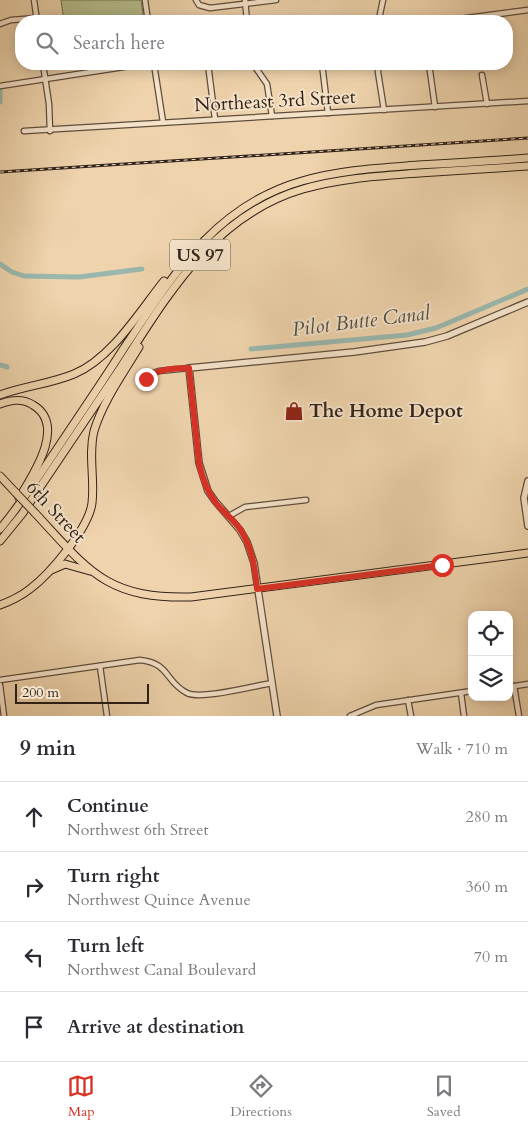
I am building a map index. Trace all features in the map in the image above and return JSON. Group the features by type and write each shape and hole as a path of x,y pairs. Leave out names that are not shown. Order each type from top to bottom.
{"main road":[{"name":"US 97","path":"0,528 22,502 168,282 202,241 221,224 249,204 300,182 354,170 528,158"},
{"name":"US 97","path":"0,541 22,514 191,265 207,247 231,226 254,210 280,198 318,185 355,178 528,166"},
{"path":"0,395 58,380 91,365 107,351 166,279 186,259"},
{"path":"0,605 30,589 48,572 68,549 88,518 92,504 91,446 99,417 162,306"},
{"path":"0,404 8,401 27,401 36,406 42,413 48,430 47,441 39,463 0,528"},
{"name":"6th Street","path":"0,476 90,571"},
{"path":"48,572 65,564 90,571 120,588 144,595 168,598 257,589 528,553"}],"street":[{"path":"34,0 36,15"},
{"path":"145,0 147,15"},
{"path":"196,0 199,5 210,8 245,2 276,0"},
{"path":"380,15 383,0"},
{"path":"245,2 246,15"},
{"path":"490,15 528,10"},
{"path":"0,24 15,20"},
{"path":"44,70 50,130"},
{"path":"0,86 104,70"},
{"path":"155,70 163,122"},
{"path":"209,70 215,120"},
{"path":"257,70 267,84 272,116"},
{"path":"323,70 328,113"},
{"path":"378,70 384,110"},
{"path":"430,70 435,107"},
{"path":"482,75 486,104"},
{"name":"Northeast 3rd Street","path":"24,131 528,101"},
{"path":"144,381 153,373 189,368 349,352 425,342 447,336 528,302"},
{"path":"189,368 199,463 202,475 215,501 240,530 250,550 277,716"},
{"path":"528,481 524,498 528,526"},
{"path":"229,516 245,507 306,500"},
{"path":"0,680 140,660 158,664 181,689 189,694 220,692 272,683"},
{"path":"100,666 107,716"},
{"path":"513,687 528,684"},
{"path":"0,685 4,716"},
{"path":"513,691 519,716"},
{"path":"350,716 376,705 468,692"},
{"path":"460,693 464,716"},
{"path":"408,700 411,716"}],"green space":[{"path":"61,0 141,0 143,15 63,15"}],"waterway":[{"name":"Pilot Butte Canal","path":"0,91 0,102"},
{"name":"Pilot Butte Canal","path":"0,264 12,272 24,276 79,277 142,269"},
{"name":"Pilot Butte Canal","path":"251,349 407,335 436,328 528,289"},
{"path":"0,365 7,367"}],"railway":[{"path":"0,172 528,138"}],"place":[{"name":"The Home Depot","path":"294,411"}],"route":[{"path":"146,379 159,371 189,368 199,463 204,482 215,501 246,539 254,563 257,589 442,565"}]}
